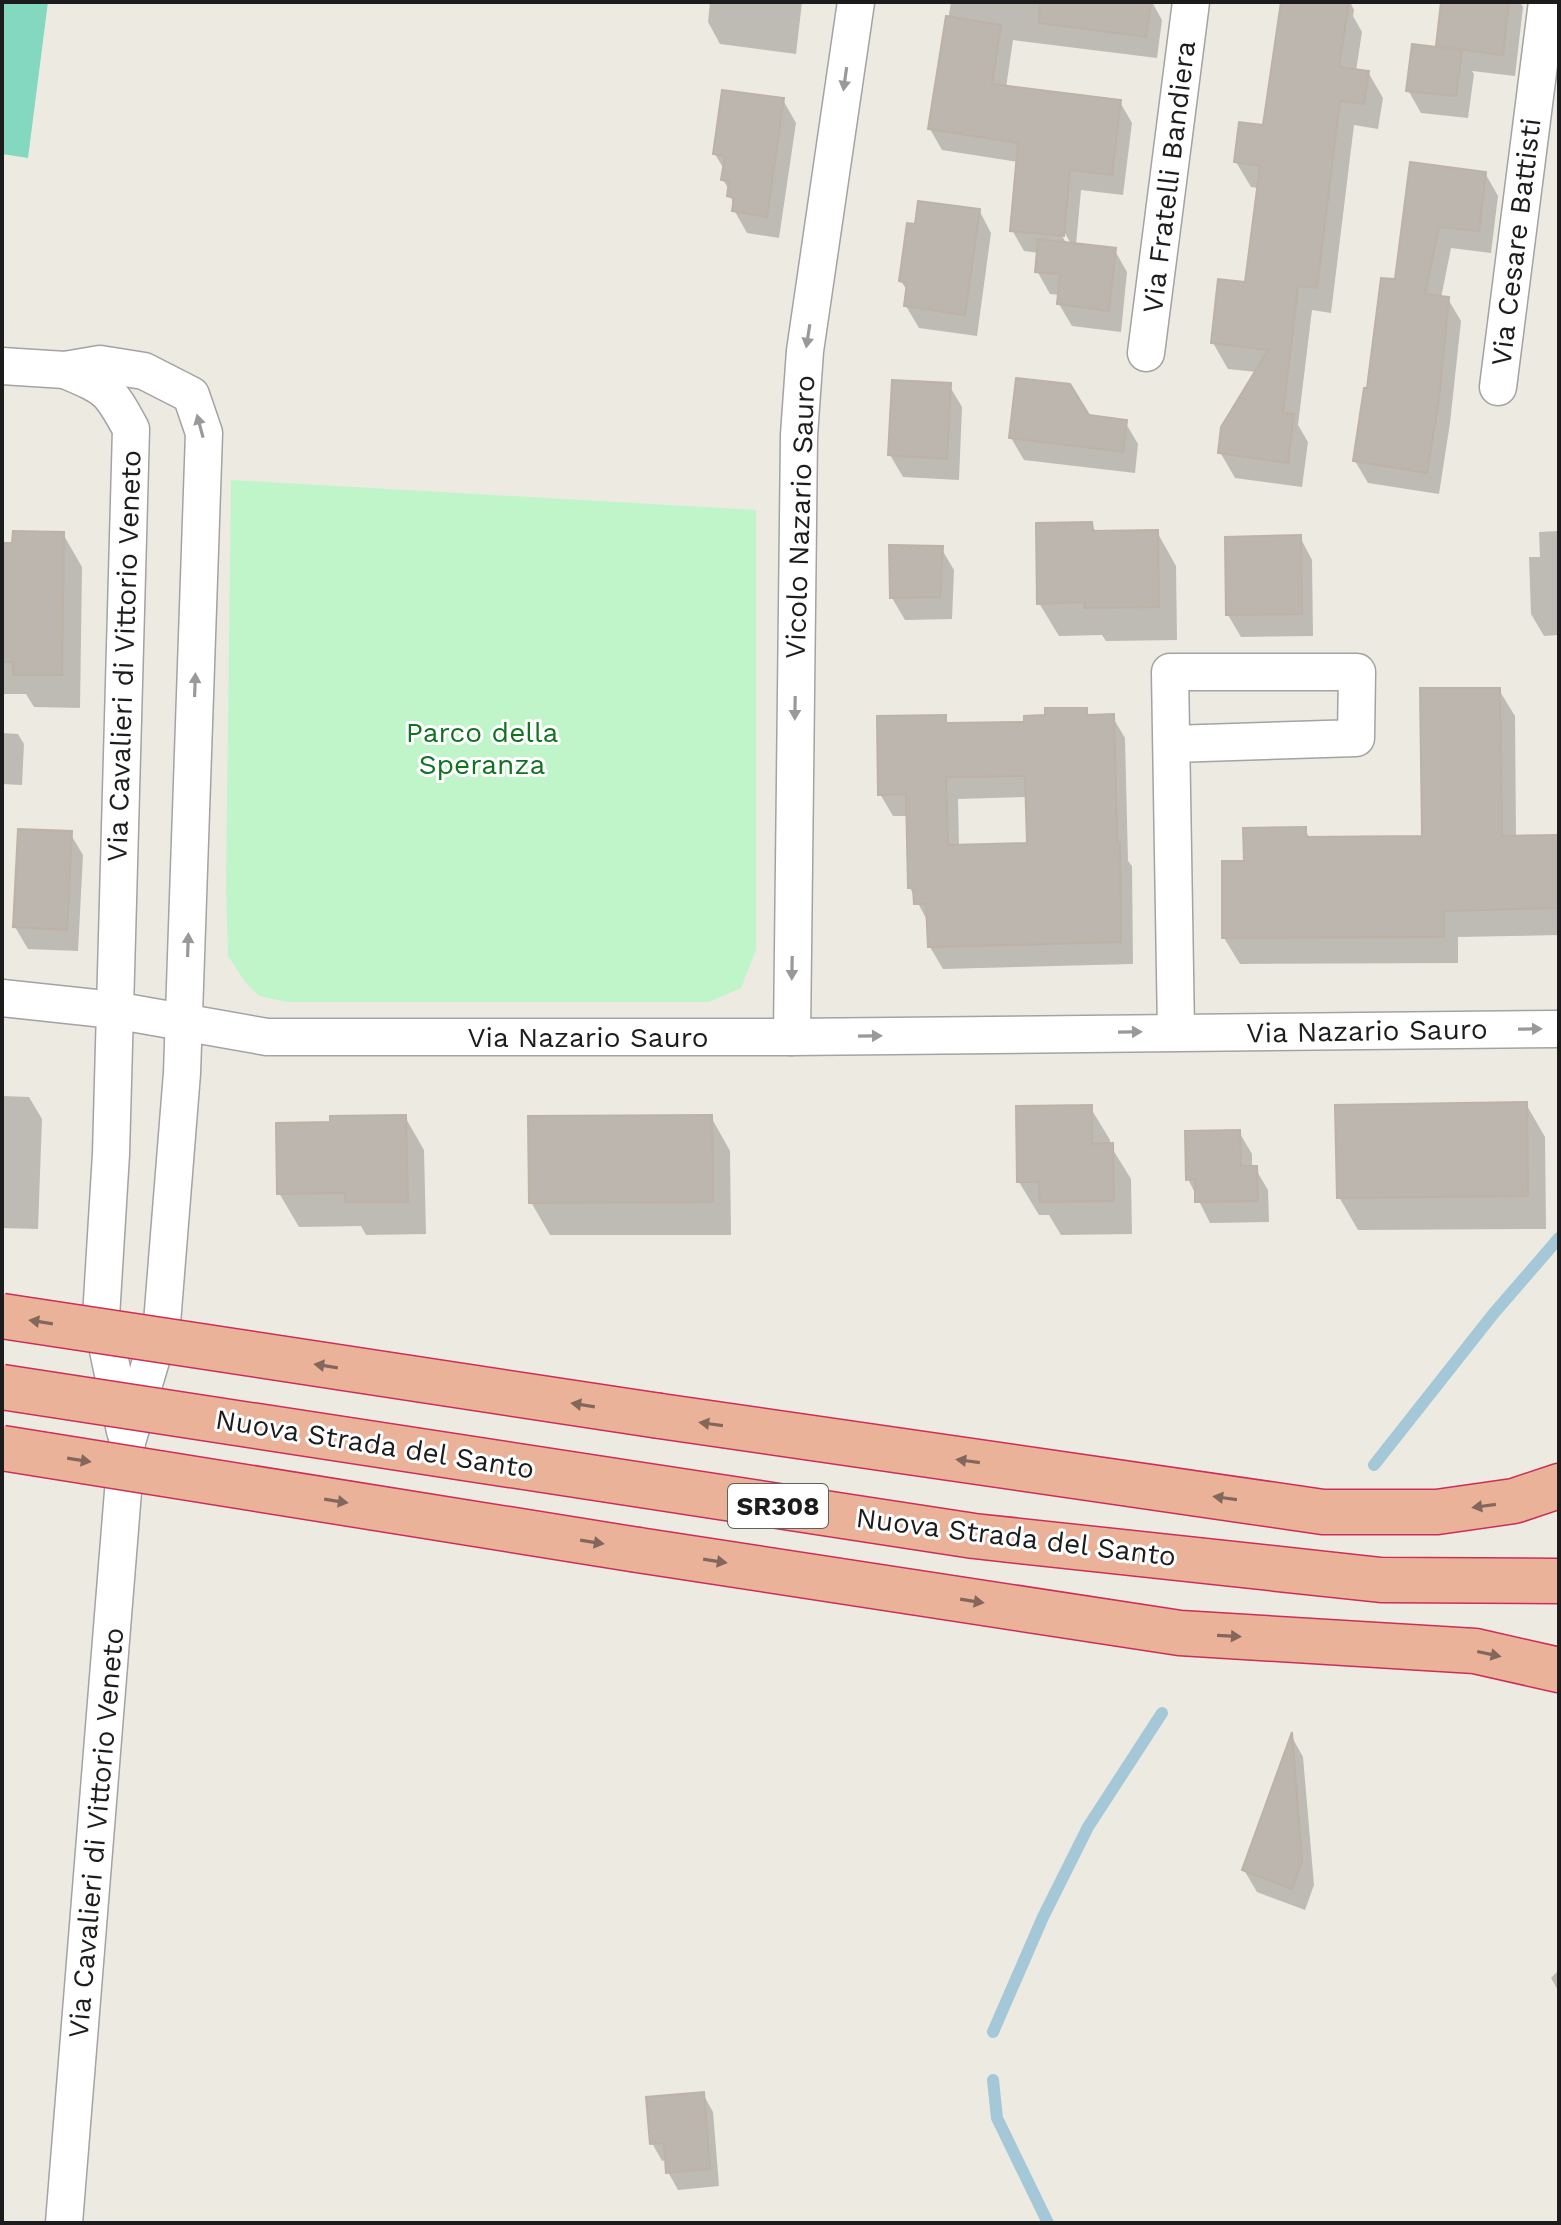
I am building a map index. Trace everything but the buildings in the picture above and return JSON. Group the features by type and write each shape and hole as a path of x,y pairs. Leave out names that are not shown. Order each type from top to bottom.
{"highway":[{"path":"2,1316 1323,1512 1437,1512 1514,1501 1559,1486"},
{"name":"Nuova Strada del Santo","path":"2,1387 974,1536 1381,1580 1559,1581"},
{"path":"2,1448 1180,1633 1475,1651 1559,1670"}],"street":[{"name":"Vicolo Nazario Sauro","path":"792,1037 799,435 805,351 856,2"},
{"name":"Via Fratelli Bandiera","path":"1146,353 1191,2"},
{"name":"Via Cesare Battisti","path":"1498,387 1547,2"},
{"name":"Via Cavalieri di Vittorio Veneto","path":"64,2223 127,1442 162,1323 185,1023 204,433 191,395 144,371 100,364 65,370"},
{"path":"2,366 65,370"},
{"name":"Via Cavalieri di Vittorio Veneto","path":"65,370 97,383 113,396 131,429 111,1154 101,1317 127,1442"},
{"path":"1172,744 1356,738 1357,672 1170,672 1176,1032"},
{"name":"Via Nazario Sauro","path":"2,998 114,1010 267,1037 792,1037 1559,1029"}],"green space":[{"path":"2,2 48,2 28,158 2,154"},
{"name":"Parco della Speranza","path":"231,480 756,510 756,950 741,988 709,1002 287,1002 259,996 245,982 228,956 226,884"}],"waterway":[{"path":"1374,1465 1494,1313 1559,1238"},
{"path":"993,2032 1043,1917 1088,1827 1162,1713"},
{"path":"993,2080 997,2118 1048,2223"}]}
